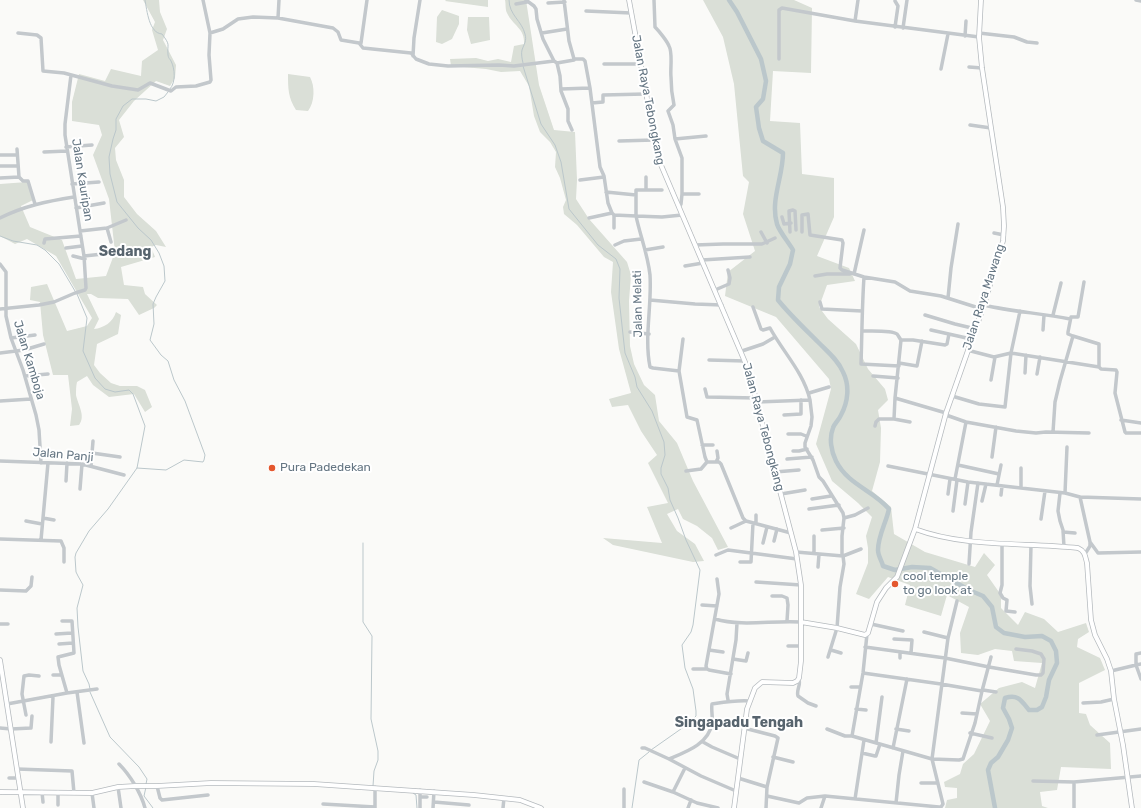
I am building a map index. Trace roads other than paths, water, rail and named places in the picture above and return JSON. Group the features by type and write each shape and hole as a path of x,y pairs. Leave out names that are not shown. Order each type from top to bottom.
{"main road":[{"name":"Jalan Raya Tebongkang","path":"629,0 645,94 660,165 742,351 757,400 796,552 801,585 801,646 799,680"},
{"name":"Jalan Raya Mawang","path":"867,634 879,599 898,573 915,529 946,414 971,339 976,329 1004,235 1003,207 982,68 979,35 981,0"},
{"path":"915,529 940,536 970,541 1078,548 1084,552 1093,628 1111,671 1132,808"},
{"path":"801,622 867,634"},
{"path":"0,660 23,808"},
{"path":"734,808 744,728 750,701 756,688 761,683 790,683 797,682 799,680"},
{"path":"0,792 92,793 118,787 211,783 314,784 434,791 504,798 525,802 541,808"}],"street":[{"path":"18,33 37,35 41,38 43,71 64,73 112,86 138,90 150,83 171,91 176,87 206,84 211,80 209,55 210,33 203,0"},
{"path":"278,18 279,0"},
{"path":"367,0 360,43 363,48 411,53 416,59 429,64 448,66 514,66 585,60 592,103 597,154 604,177 608,203 613,214 614,228"},
{"path":"413,56 414,38 420,0"},
{"path":"654,0 655,27 661,32 662,37 669,45 671,50 671,78 674,105 668,110 673,125 675,139 682,158 682,194 679,208"},
{"path":"855,21 858,0"},
{"path":"903,28 907,0"},
{"path":"1136,0 1141,1"},
{"path":"516,4 527,1 534,6 544,41 556,62 560,76 561,89 568,109 568,121 572,130"},
{"path":"548,3 564,1 569,41 574,60"},
{"path":"895,1 898,6 896,27"},
{"path":"779,59 779,10 781,9 948,34 965,36 979,35 1014,37 1027,42 1037,43"},
{"path":"586,11 631,13"},
{"path":"210,33 223,29 238,19 253,17 278,18 333,28 338,32 341,40 360,43"},
{"path":"965,36 966,22"},
{"path":"542,33 568,29"},
{"path":"941,69 948,34"},
{"path":"604,64 640,64"},
{"path":"969,67 982,68"},
{"name":"Jalan Kauripan","path":"6,308 54,302 86,288 81,234 72,184 65,124 71,75"},
{"path":"561,89 590,88"},
{"path":"592,103 603,102 603,95 645,94"},
{"path":"970,125 991,128"},
{"path":"675,139 706,136"},
{"path":"619,141 654,140"},
{"path":"44,152 92,145"},
{"path":"17,149 19,177 22,181 28,182 35,204"},
{"path":"0,155 17,155"},
{"path":"0,166 18,166"},
{"path":"0,178 19,177"},
{"path":"580,180 604,177"},
{"path":"646,177 646,190"},
{"path":"72,184 99,182"},
{"path":"606,192 636,195 637,190 662,190"},
{"path":"682,194 699,194"},
{"name":"Jalan Melati","path":"636,195 636,216 650,274 648,334 650,368 679,371"},
{"path":"0,218 35,204 74,197"},
{"path":"76,208 104,203"},
{"path":"790,232 789,211 795,211 796,230"},
{"path":"589,218 613,214 662,217 682,215"},
{"path":"802,232 802,215 808,214 810,235 842,240 843,243 840,268 853,274 891,281 910,290 935,294 983,307 1053,315 1070,319 1072,316 1078,317 1084,282"},
{"path":"782,217 784,224 802,224"},
{"path":"44,243 45,239 81,234 107,228 126,220"},
{"path":"948,298 954,242 958,224"},
{"path":"107,228 111,242"},
{"path":"853,274 864,230"},
{"path":"761,232 767,243"},
{"path":"994,233 1004,235"},
{"path":"695,246 759,244 767,243 775,238"},
{"path":"615,245 624,241 641,239"},
{"path":"66,248 82,246"},
{"path":"645,250 663,246"},
{"path":"73,256 84,258 102,254"},
{"path":"685,266 702,261 750,257"},
{"name":"Jalan Kamboja","path":"0,264 6,272 6,308 11,338 25,376 39,430 41,463"},
{"path":"715,290 730,284 728,270"},
{"path":"815,276 827,274 853,274"},
{"path":"864,277 862,364 899,364 917,366 922,342"},
{"path":"1053,315 1061,283"},
{"path":"650,300 722,305"},
{"path":"820,302 822,309 862,312"},
{"path":"753,307 761,329 763,330 770,328 797,369 808,393 812,417 811,426 806,436 805,443 812,457 817,474 823,481 831,496 839,505 844,518 842,536 842,555 844,564 837,628 828,657"},
{"path":"0,309 6,308"},
{"path":"952,396 979,404 1005,407 1011,353 1020,311"},
{"path":"1043,330 1044,314"},
{"path":"925,315 976,329"},
{"path":"1070,319 1067,334 1100,344 1099,367"},
{"path":"863,330 895,333 898,334 901,340 894,419"},
{"path":"931,330 971,339"},
{"path":"630,332 648,334"},
{"path":"901,340 946,345 948,334"},
{"path":"11,338 35,335"},
{"path":"1053,432 1056,402 1073,336"},
{"path":"742,351 763,344 775,337"},
{"path":"683,338 679,371 687,417 697,420 704,457 707,462"},
{"path":"0,353 44,344"},
{"path":"968,350 995,357 1011,353 1099,367 1102,370 1117,371 1115,393 1122,420 1122,427 1126,433 1141,433"},
{"path":"1024,373 1026,355"},
{"path":"991,380 995,357"},
{"path":"1037,374 1040,357"},
{"path":"709,360 745,361"},
{"path":"25,376 48,374"},
{"path":"873,376 898,378"},
{"path":"808,393 829,387"},
{"path":"705,389 707,397 757,400 810,400"},
{"path":"895,398 966,422 996,428 1034,433 1089,433"},
{"path":"0,401 31,399"},
{"path":"784,415 802,414 802,400"},
{"path":"875,426 879,419 894,419 910,422"},
{"path":"1122,420 1141,423"},
{"path":"953,511 958,465 966,422"},
{"path":"992,457 996,428"},
{"path":"788,434 802,434 806,436"},
{"path":"91,466 93,441"},
{"path":"702,445 713,445"},
{"path":"1064,547 1063,532 1058,511 1062,493 1067,447"},
{"path":"794,451 807,449"},
{"path":"716,462 718,458 717,451"},
{"path":"92,454 120,457"},
{"path":"787,459 812,457"},
{"name":"Jalan Panji","path":"0,460 82,464 124,475"},
{"path":"686,471 701,469 707,462 719,462 745,520"},
{"path":"41,540 48,463"},
{"path":"66,481 67,463"},
{"path":"80,489 82,464"},
{"path":"958,465 999,474"},
{"path":"1001,465 999,474 1001,495"},
{"path":"888,466 968,482 1080,496 1141,499"},
{"path":"1021,468 1021,488"},
{"path":"775,472 798,470"},
{"path":"948,494 950,478"},
{"path":"965,504 968,482"},
{"path":"969,564 970,541 978,483"},
{"path":"982,501 986,484"},
{"path":"781,494 805,490"},
{"path":"1041,519 1044,491"},
{"path":"812,499 831,496"},
{"path":"1080,496 1090,542 1098,554 1141,552"},
{"path":"809,509 839,505"},
{"path":"844,518 868,508"},
{"path":"740,562 751,562 756,515"},
{"path":"43,518 54,520"},
{"path":"731,528 745,520 791,533"},
{"path":"26,521 42,524"},
{"path":"763,543 767,527"},
{"path":"822,530 844,528"},
{"path":"774,541 777,529"},
{"path":"1063,532 1075,533"},
{"path":"814,536 814,553"},
{"path":"0,539 62,542 64,548 64,562"},
{"path":"1084,552 1088,549 1090,542"},
{"path":"1002,544 1002,585 1000,593 1003,598 1007,600 1006,611 1015,612"},
{"path":"1031,545 1030,586 1032,604"},
{"path":"796,552 842,555 861,549"},
{"path":"716,555 723,551 752,552 797,559"},
{"path":"818,567 819,554"},
{"path":"0,590 26,591 30,587 32,577"},
{"path":"708,669 706,664 719,594 717,579"},
{"path":"756,582 801,585"},
{"path":"772,596 782,596 787,598 787,621"},
{"path":"767,796 799,803 807,798 825,796 896,803 908,806 942,806 932,759 948,638 957,601"},
{"path":"702,605 717,606"},
{"path":"715,619 737,623 787,621 801,622"},
{"path":"62,621 72,621 74,653 58,657 61,676 67,693"},
{"path":"728,700 727,694 737,623"},
{"path":"0,624 8,624"},
{"path":"871,624 903,631"},
{"path":"924,632 948,638"},
{"path":"56,634 72,633"},
{"path":"852,736 863,673 867,634"},
{"path":"894,639 912,640 912,653"},
{"path":"59,644 73,643"},
{"path":"788,646 801,646"},
{"path":"865,647 946,658 1036,675 1041,675 1043,673 1044,658 1041,654 1016,649"},
{"path":"709,650 723,652"},
{"path":"831,650 841,653"},
{"path":"900,652 900,658"},
{"path":"733,659 746,661 748,653"},
{"path":"1141,653 1135,655 1136,665 1141,678"},
{"path":"827,730 932,759 963,759 977,714 991,657"},
{"path":"1111,671 1141,664"},
{"path":"693,669 708,669 731,674"},
{"path":"899,672 899,678"},
{"path":"863,673 996,692"},
{"path":"53,675 61,676"},
{"path":"26,715 22,691 24,676 38,676"},
{"path":"799,680 798,696 808,703 816,706"},
{"path":"893,748 907,680"},
{"path":"851,687 860,688"},
{"path":"7,704 97,689"},
{"path":"77,692 84,743"},
{"path":"51,742 53,697"},
{"path":"862,753 876,756 882,697"},
{"path":"1083,703 1101,702 1114,698"},
{"path":"669,759 682,754 702,742 710,731 712,724 713,712 711,706 728,700 750,701"},
{"path":"856,709 866,710"},
{"path":"962,713 977,714"},
{"path":"0,728 31,728 32,716"},
{"path":"744,728 777,737 767,787 766,808"},
{"path":"896,729 909,731"},
{"path":"1097,735 1141,729"},
{"path":"970,733 992,738"},
{"path":"855,799 864,740"},
{"path":"702,742 712,748 740,759"},
{"path":"642,748 645,748 736,791"},
{"path":"896,803 903,751"},
{"path":"773,757 793,762"},
{"path":"119,764 135,786 145,808"},
{"path":"673,792 685,768"},
{"path":"17,769 72,771 74,793"},
{"path":"1033,780 1074,782 1141,776"},
{"path":"9,778 18,778"},
{"path":"738,778 767,787"},
{"path":"644,782 691,800 718,808"},
{"path":"1074,782 1074,808"},
{"path":"921,783 938,783"},
{"path":"157,786 160,798 162,800 208,795"},
{"path":"118,787 121,808"},
{"path":"323,804 375,808 375,787"},
{"path":"624,789 624,808"},
{"path":"420,790 420,808"},
{"path":"433,808 434,791"},
{"path":"42,792 43,802"},
{"path":"58,792 58,805"},
{"path":"92,793 94,808"},
{"path":"821,808 825,796"},
{"path":"420,797 427,797"},
{"path":"503,808 504,798"},
{"path":"688,808 691,800"},
{"path":"434,802 469,805"},
{"path":"887,802 887,808"}],"waterway":[{"path":"145,0 151,26 158,33 162,34 168,43 168,55 174,72 173,83 170,89"},
{"path":"509,0 511,10 526,36 522,50 523,63"},
{"path":"729,0 737,12 761,59 766,81 763,99 756,107 759,128 763,141 783,153 776,197 775,215 778,227 793,250 790,264 779,287 778,300 792,316 829,352 841,368 845,377 847,383 847,399 832,432 832,449 836,461 847,476 883,502 889,509 878,545 878,552 883,566 895,570 912,567 930,568 969,590 983,596 992,607 996,627 1004,633 1025,637 1042,636 1051,641 1056,651 1057,663 1049,680 1046,697 1042,707 1037,710 1029,710 1016,697 1005,698 1003,708 1012,728 1008,740 998,757 991,763 988,770 995,808"},
{"path":"523,66 541,124 555,145 561,162 569,209 598,245 616,259 620,269 619,298 625,353 635,377 637,387 652,411 664,442 665,455 661,468 661,474 668,488 670,500 686,540 700,570 693,625 691,632 682,645 685,668 693,689 696,716 688,724 651,750"},
{"path":"137,468 166,470 184,460 203,462 205,455 185,401 174,380 168,361 161,355 150,340 154,324 153,304 165,281 164,266 159,253 151,240 138,228 117,202 110,174 109,157 116,130 116,119 123,106 132,99 156,101 164,97 168,92"},
{"path":"0,236 13,241 37,245 45,250 59,264 75,291"},
{"path":"77,294 87,318 83,351 95,378 105,389 115,392 129,390 133,394 145,426 137,468 108,509 89,531 75,557 76,572 83,585 77,608 78,627 83,671 90,689"},
{"path":"363,543 363,622 372,636 371,719 378,751 378,760 374,771 373,786"},
{"path":"90,692 110,737 139,767 147,779 146,784"},
{"path":"632,808 639,760 649,752"},
{"path":"146,787 144,796 153,808"},
{"path":"413,793 416,795 417,808"}],"place":[{"name":"Pura Padedekan","path":"272,468"},
{"name":"cool temple to go look at","path":"895,584"}],"district":[{"name":"Sedang","path":"125,252"},
{"name":"Singapadu Tengah","path":"739,723"}]}
